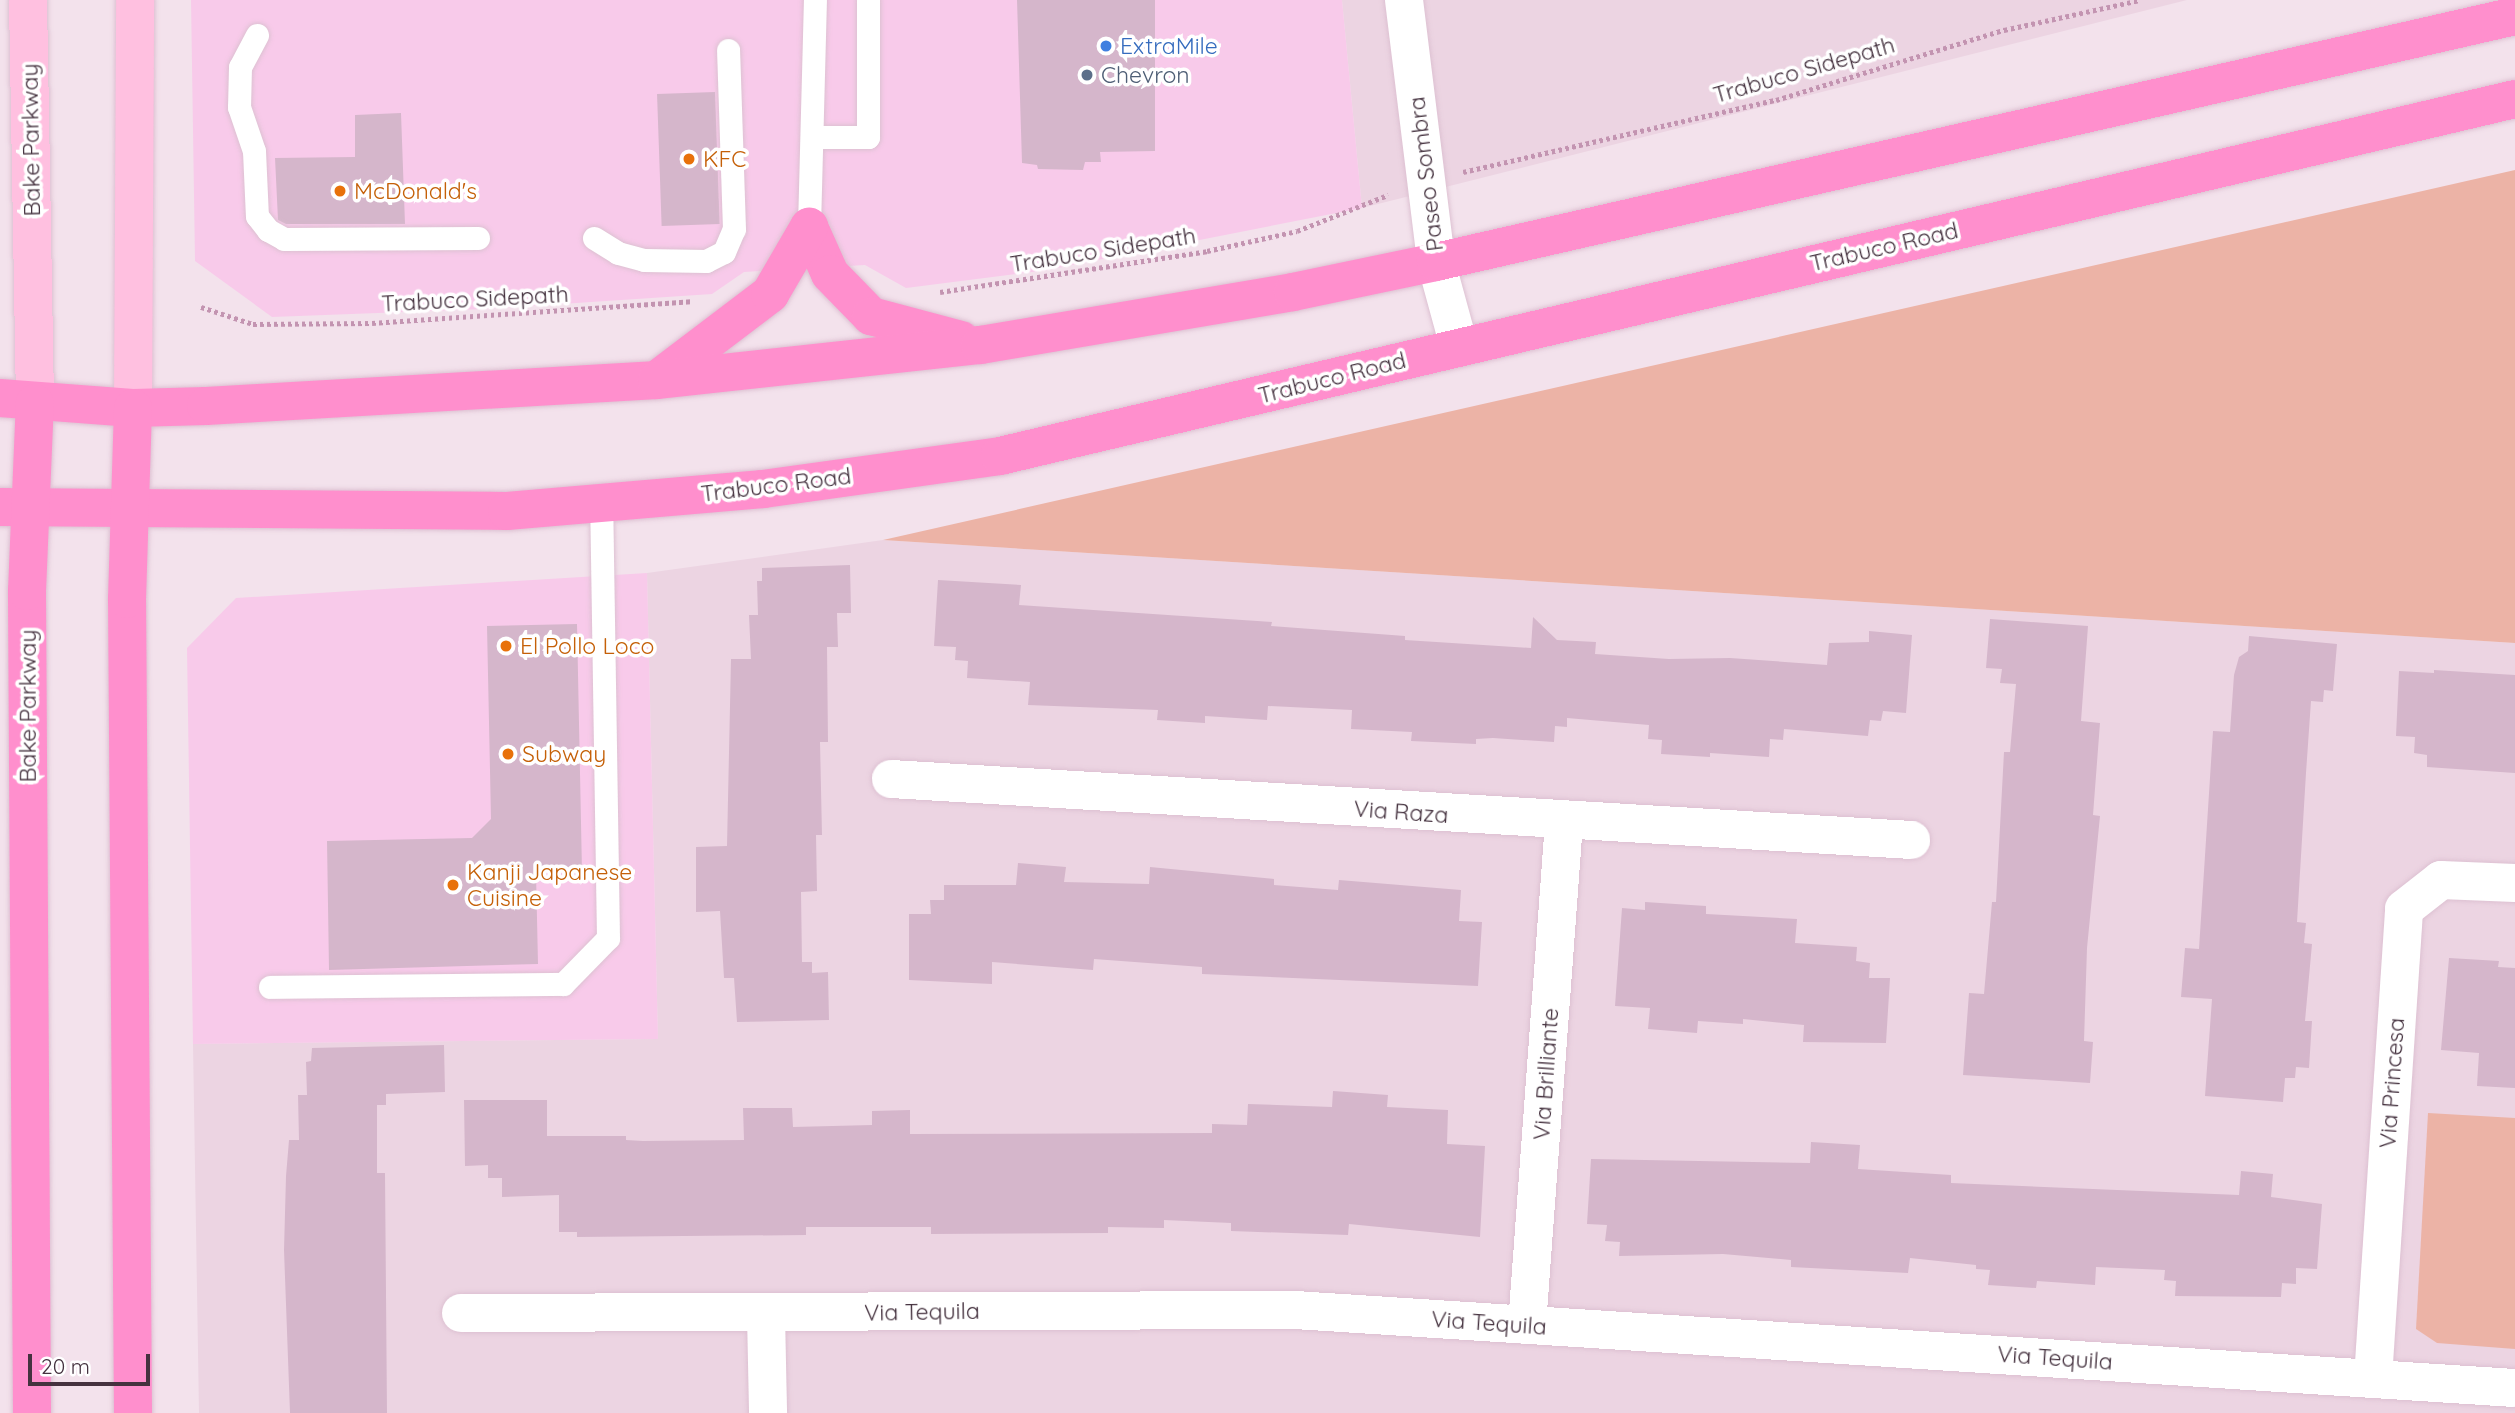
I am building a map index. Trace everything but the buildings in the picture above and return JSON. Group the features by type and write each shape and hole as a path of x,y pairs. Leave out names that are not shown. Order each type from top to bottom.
{"main road":[{"name":"Bake Parkway","path":"28,0 15,509 32,1413"},
{"path":"133,1413 129,510 133,408 135,0"},
{"path":"18,400 133,408 657,380 980,345 1293,292 1436,262 2515,16"},
{"name":"Trabuco Road","path":"15,509 507,511 763,489 1000,456 2515,99"},
{"path":"657,380 770,294 809,227"},
{"path":"809,227 830,274 871,316 980,345"}],"street":[{"name":"Paseo Sombra","path":"1404,0 1436,262 1459,346"},
{"name":"Via Raza","path":"891,779 1564,822 1911,840"},
{"name":"Via Brilliante","path":"1527,1325 1564,822"},
{"name":"Via Princesa","path":"2372,1378 2404,909 2441,880 2515,883"},
{"name":"Via Tequila","path":"461,1313 766,1315 1295,1310 2515,1388"},
{"path":"766,1315 768,1413"}],"lane":[{"path":"809,227 815,0"},
{"path":"813,137 868,137 868,0"},
{"path":"257,35 240,67 239,107 254,151 257,216 268,230 284,239 478,238"},
{"path":"594,237 618,253 644,260 706,261 724,252 734,229 728,50"},
{"path":"270,987 563,984 608,937 601,503"}],"path":[{"name":"Trabuco Sidepath","path":"1475,169 1776,100 2004,30 2140,0"},
{"name":"Trabuco Sidepath","path":"935,292 1208,251 1297,231 1359,204"},
{"name":"Trabuco Sidepath","path":"201,307 253,324 372,323 705,300"}],"shaded area":[{"path":"191,0 1342,0 1362,208 1047,270 906,288 865,265 744,272 712,294 484,309 272,317 195,261"},
{"path":"1342,0 2187,0 1362,208"},
{"path":"2515,170 2515,643 883,540"},
{"path":"883,540 2515,643 2515,1413 199,1413 193,1044 658,1039 647,573"},
{"path":"647,573 658,1039 193,1044 187,648 236,598"},
{"path":"2428,1113 2515,1118 2515,1349 2437,1343 2416,1329"}],"place":[{"name":"ExtraMile","path":"1106,46"},
{"name":"Chevron","path":"1087,75"},
{"name":"KFC","path":"689,159"},
{"name":"McDonald's","path":"340,191"},
{"name":"El Pollo Loco","path":"506,646"},
{"name":"Subway","path":"508,754"},
{"name":"Kanji Japanese Cuisine","path":"453,885"}]}
